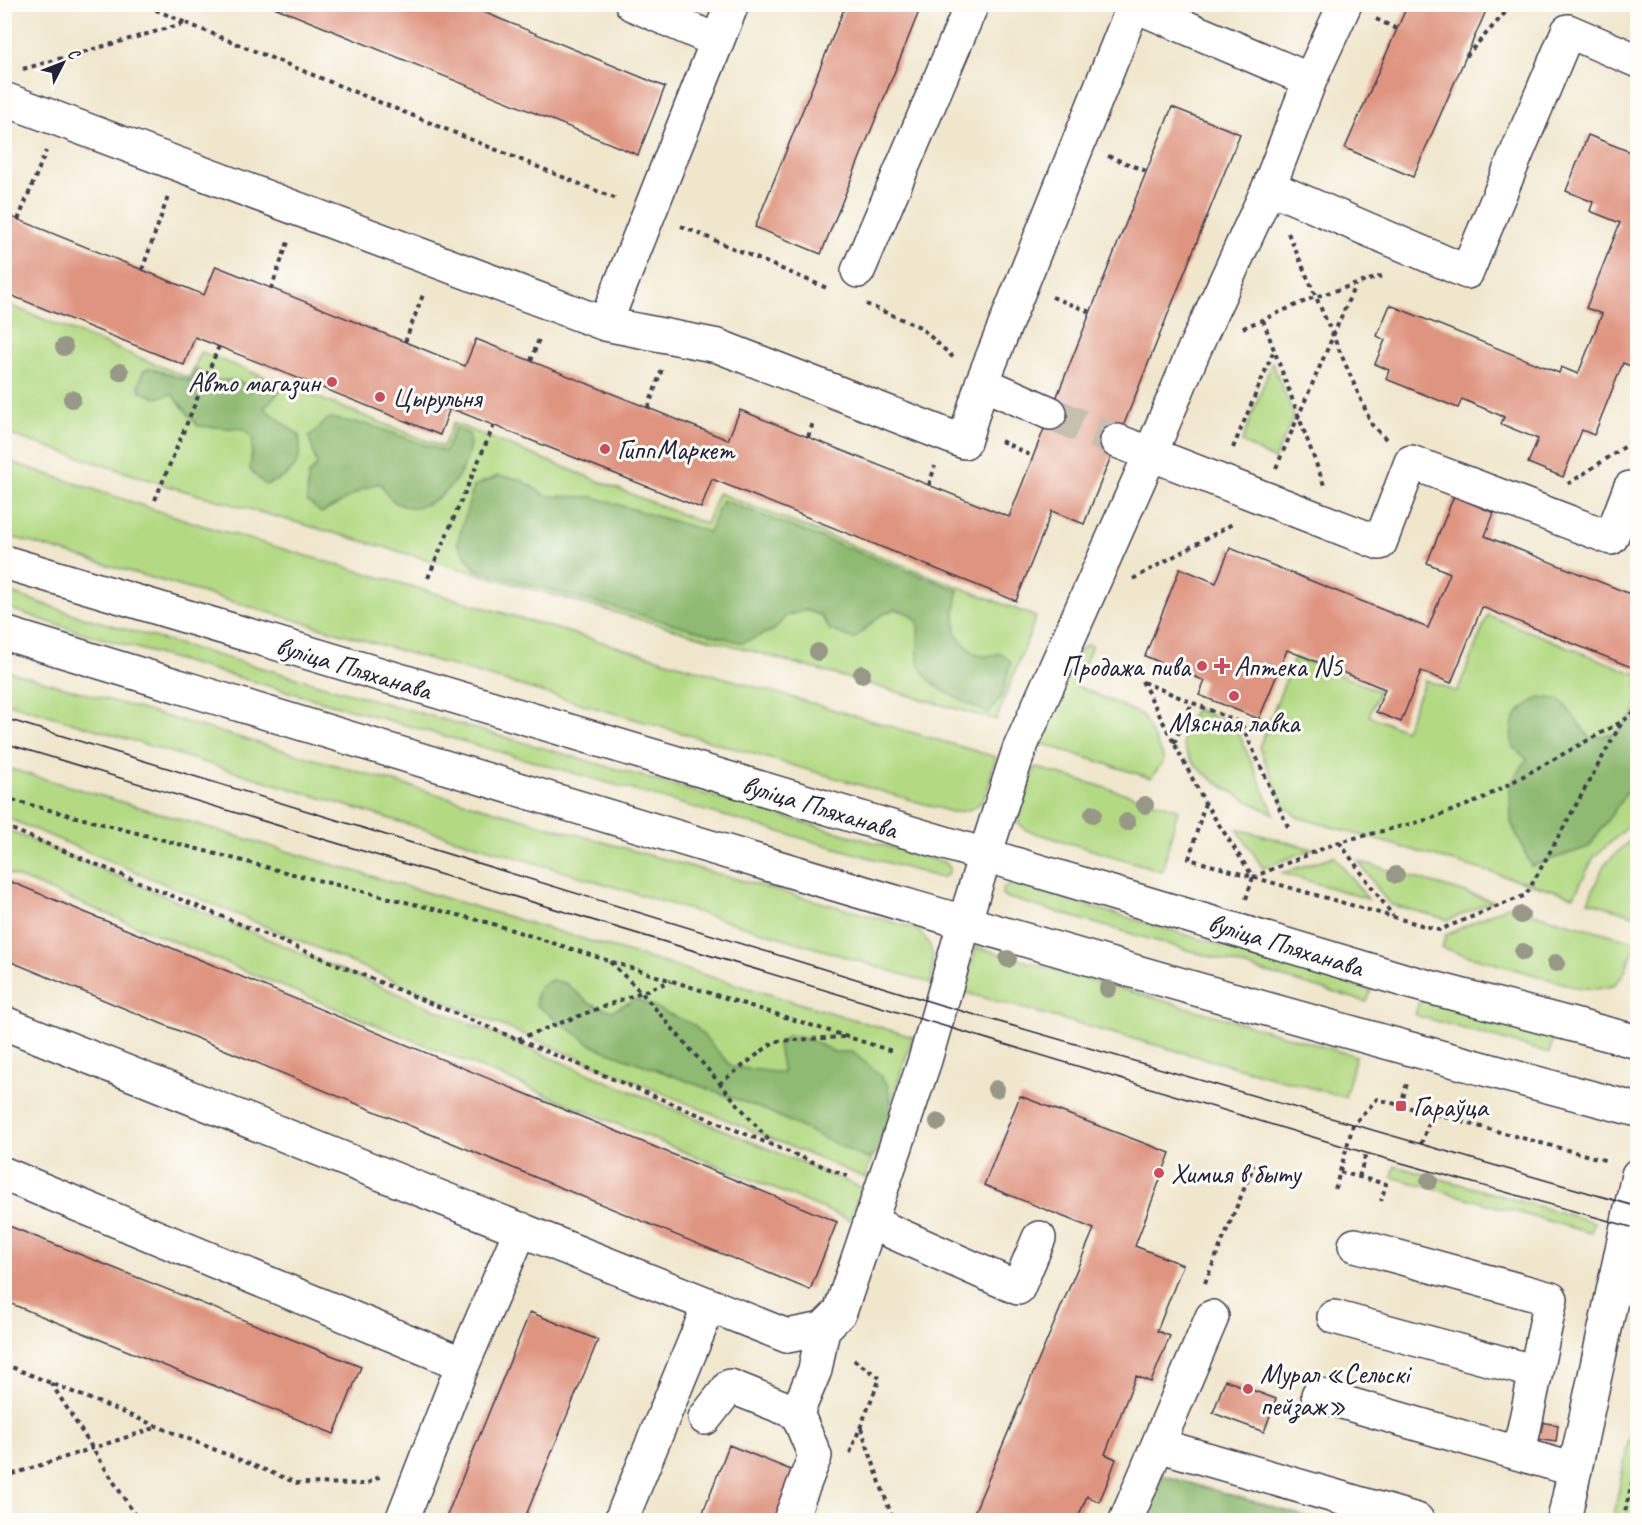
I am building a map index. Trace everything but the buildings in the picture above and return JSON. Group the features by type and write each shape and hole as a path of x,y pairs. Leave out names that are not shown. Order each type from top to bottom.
{"main road":[{"path":"632,4 717,41"},
{"path":"605,324 732,4"},
{"path":"849,287 972,4"},
{"path":"797,1413 815,1371 832,1340 872,1223 936,1024 964,924 1019,750 1194,350 1269,188 1310,80 1345,4"},
{"path":"10,85 605,324 718,345 963,442 982,383 1132,6 1310,80"},
{"path":"1269,188 1467,272 1568,31 1638,61"},
{"path":"982,383 1050,413"},
{"path":"1117,441 1150,455 1277,482 1380,543 1411,462 1611,538 1630,488"},
{"name":"вуліца Пляханава","path":"4,562 1410,982 1638,1042"},
{"path":"4,633 964,924 1416,1052 1638,1110"},
{"path":"4,1023 787,1336 832,1340"},
{"path":"1564,1521 1575,1470 1626,1169"},
{"path":"4,1174 463,1364"},
{"path":"872,1223 1018,1288 1039,1238"},
{"path":"402,1521 463,1364 521,1229"},
{"path":"1354,1245 1551,1299 1519,1453"},
{"path":"621,1521 710,1306"},
{"path":"1126,1521 1212,1317"},
{"path":"1334,1317 1536,1372"},
{"path":"705,1418 730,1386 797,1413 815,1456 790,1521"},
{"path":"1318,1395 1575,1470"},
{"path":"1158,1445 1417,1521"}],"path":[{"path":"142,4 649,212 849,287 920,327 982,383"},
{"path":"1466,56 1513,4"},
{"path":"10,85 186,23"},
{"path":"18,220 50,140"},
{"path":"1103,154 1146,171"},
{"path":"142,270 172,186"},
{"path":"1269,188 1372,425 1411,462"},
{"path":"272,289 289,240"},
{"path":"1194,350 1315,297 1438,260"},
{"path":"405,342 428,281"},
{"path":"1131,580 1277,482 1298,415 1355,284"},
{"path":"1049,296 1090,312"},
{"path":"1263,320 1326,491 1316,487"},
{"path":"531,361 541,333"},
{"path":"155,500 219,346"},
{"path":"1231,452 1274,350"},
{"path":"648,408 662,367"},
{"path":"428,578 494,426"},
{"path":"1532,508 1638,438"},
{"path":"997,439 1032,456"},
{"path":"1264,465 1277,482"},
{"path":"1254,877 1205,803 1142,681 1241,723 1288,827"},
{"path":"1174,743 1192,703"},
{"path":"1254,877 1339,842 1430,819 1480,800 1622,722 1638,709"},
{"path":"1205,803 1189,859 1439,930 1526,895 1622,722"},
{"path":"4,798 490,923 892,1051"},
{"path":"4,826 857,1181"},
{"path":"1339,842 1394,916"},
{"path":"610,961 641,992 773,1145"},
{"path":"517,1039 672,981"},
{"path":"719,1084 775,1041 849,1037"},
{"path":"1335,1189 1353,1125 1377,1099 1626,1169"},
{"path":"1420,1144 1432,1114"},
{"path":"1359,1177 1366,1153"},
{"path":"1340,1172 1386,1184 1381,1201"},
{"path":"832,1340 880,1378 848,1458"},
{"path":"4,1364 297,1484 366,1484 385,1474"},
{"path":"50,1383 137,1519 131,1521"},
{"path":"4,1478 158,1427"},
{"path":"861,1427 893,1521"},
{"path":"1623,1521 1638,1457"}],"green space":[{"path":"4,303 189,378 201,352 443,447 453,423 706,524 718,493 1036,617 996,720 171,487 5,433"},
{"path":"1272,362 1294,416 1274,460 1242,442"},
{"path":"150,368 190,381 196,368 202,373 201,378 208,381 265,383 276,387 280,391 264,408 299,435 300,454 294,468 282,478 265,485 250,470 253,439 244,429 198,426 172,394 156,398 140,391 139,384 143,371"},
{"path":"329,418 370,425 445,452 455,428 469,434 466,461 449,488 438,498 425,505 411,507 398,504 380,483 364,488 321,513 307,501 308,476 317,465 309,437"},
{"path":"5,460 201,525 996,757 988,788 980,803 974,808 952,812 5,535"},
{"path":"498,476 520,479 546,496 593,497 709,532 722,500 958,590 955,614 956,635 975,654 985,656 1001,653 1011,662 1002,696 988,714 936,686 921,670 918,660 918,622 910,614 895,609 880,616 854,639 830,630 820,615 805,610 786,616 774,630 742,643 475,569 457,543 474,486"},
{"path":"5,591 76,615 946,863 950,868 948,874 941,878 73,630 5,607"},
{"path":"1488,615 1633,673 1637,672 1637,819 1594,857 1574,896 1297,817 1284,805 1259,747 1295,657 1379,691 1369,716 1405,730 1425,680 1457,692"},
{"path":"1088,644 1092,646 1075,685 1142,715 1163,756 1163,762 1151,778 1040,743 1065,675 1079,651"},
{"path":"4,670 638,852 914,928 926,940 932,952 931,983 5,702"},
{"path":"1541,697 1561,700 1590,738 1615,734 1637,711 1637,791 1627,792 1589,847 1531,866 1511,822 1510,786 1527,759 1512,746 1511,736 1516,716 1526,706"},
{"path":"1195,709 1235,725 1274,814 1219,784 1193,763 1186,751 1183,735"},
{"path":"4,767 913,1037 865,1178 5,817"},
{"path":"1035,767 1178,809 1162,871 1026,830 1018,822"},
{"path":"5,829 862,1188 850,1220 5,872"},
{"path":"1237,829 1313,849 1263,868"},
{"path":"1637,834 1637,916 1588,901 1604,865"},
{"path":"1334,856 1368,899 1282,873"},
{"path":"1358,861 1493,901 1449,920 1389,904"},
{"path":"1015,884 1371,990 1367,1002 1005,897 1002,894 1003,888"},
{"path":"1507,906 1637,942 1623,975 1613,986 1595,989 1576,987 1442,948 1446,935"},
{"path":"976,947 1356,1056 1345,1097 963,992"},
{"path":"552,980 567,984 589,1003 612,1011 636,999 694,1025 732,1067 783,1073 778,1045 788,1035 808,1039 835,1052 852,1052 878,1073 888,1086 892,1114 881,1152 867,1159 765,1110 595,1047 536,1005 538,989"},
{"path":"1420,998 1554,1036 1549,1053 1415,1015"},
{"path":"1395,1166 1594,1222 1591,1233 1392,1177"},
{"path":"1637,1396 1637,1520 1613,1520"},
{"path":"1162,1475 1317,1520 1144,1520"}],"tunnel":[{"path":"1050,413 1117,441"}],"tram line":[{"path":"4,718 941,1005 1638,1207"},
{"path":"4,743 1366,1153 1638,1229"}],"place":[{"name":"Авто магазин","path":"332,382"},
{"name":"Цырульня","path":"380,397"},
{"name":"ГиппМаркет","path":"605,449"},
{"name":"Продажа пива","path":"1202,666"},
{"name":"Аптека N5","path":"1222,666"},
{"name":"Мясная лавка","path":"1234,696"},
{"name":"Гараўца","path":"1401,1106"},
{"name":"Химия в быту","path":"1159,1173"},
{"name":"Мурал «Сельскі пейзаж»","path":"1248,1389"}]}
